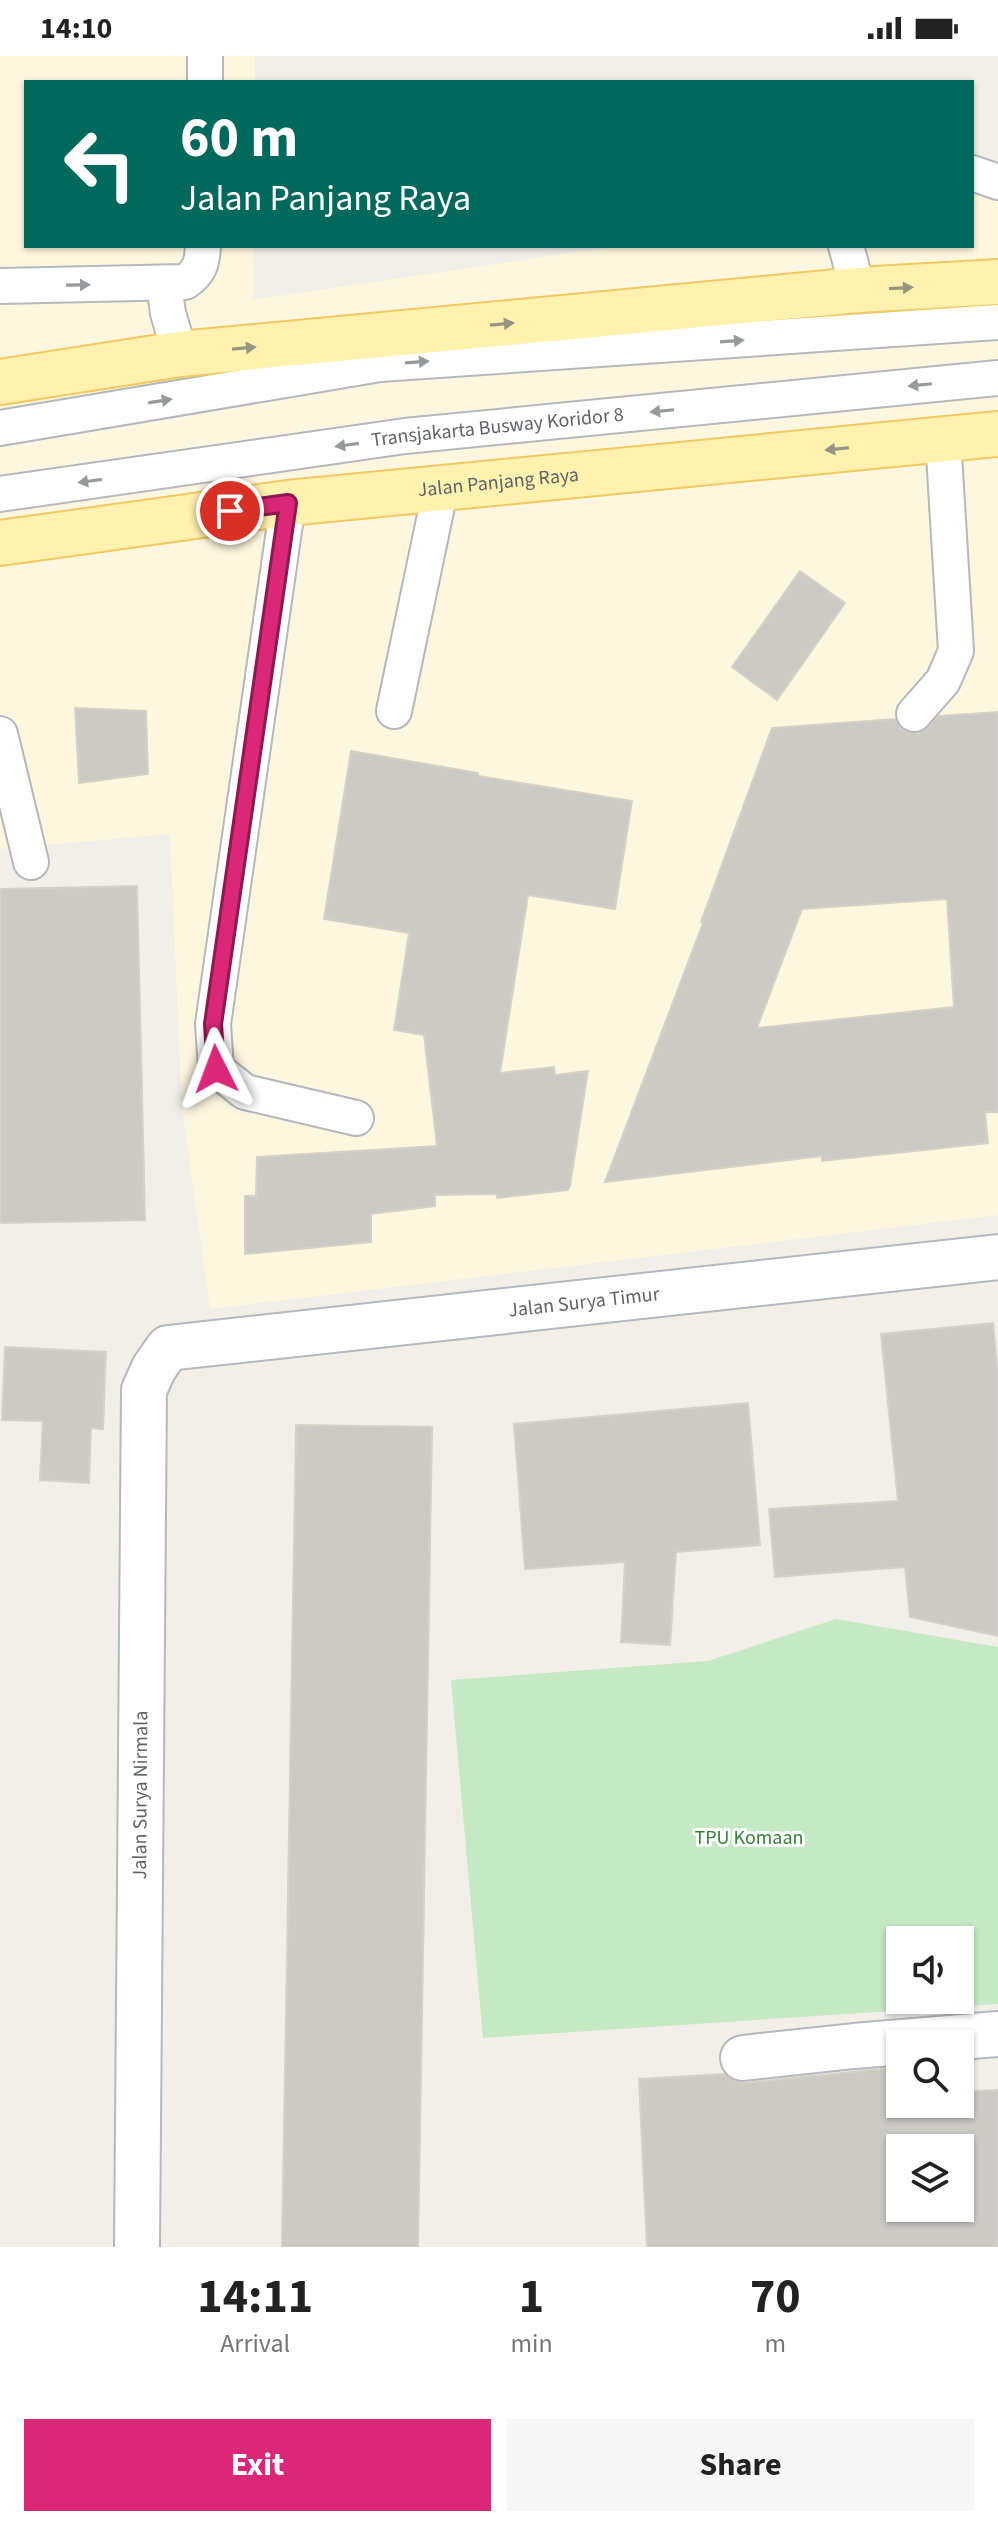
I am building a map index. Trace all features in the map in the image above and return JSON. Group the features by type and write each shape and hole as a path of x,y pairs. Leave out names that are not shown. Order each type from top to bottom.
{"main road":[{"path":"0,382 180,354 858,290 998,282"},
{"name":"Jalan Panjang Raya","path":"0,543 288,503 998,434"}],"street":[{"name":"Jalan Surya Timur","path":"168,1348 998,1257"},
{"name":"Jalan Surya Nirmala","path":"137,2247 144,1390 168,1348"},
{"path":"743,2058 998,2034"}],"lane":[{"path":"205,56 205,80"},
{"path":"974,174 998,182"},
{"path":"0,286 185,282 196,274 202,263 203,248"},
{"path":"847,248 858,290"},
{"path":"164,284 168,313 180,354"},
{"path":"0,428 380,364 998,322"},
{"name":"Transjakarta Busway Koridor 8","path":"0,494 405,436 998,378"},
{"path":"914,714 943,681 956,651 943,438"},
{"path":"394,711 441,487"},
{"path":"288,503 213,1024 216,1069 245,1092 356,1118"},
{"path":"0,734 31,862"}],"shaded area":[{"path":"0,56 255,56 255,80 24,80 24,248 253,248 253,300 604,248 974,248 974,194 998,190 998,1215 210,1309 182,1108 170,834 0,849"}],"green space":[{"name":"TPU Komaan","path":"836,1619 998,1647 998,2004 974,2006 974,1926 886,1926 886,2011 483,2038 451,1680 708,1661"}],"building":[{"path":"800,571 845,603 777,700 732,667"},
{"path":"75,708 146,711 148,774 79,783"},
{"path":"998,712 998,1112 985,1112 988,1143 822,1161 822,1156 605,1182 703,923 772,728 895,719 901,729 920,733 939,716","holes":["947,899 954,1007 757,1028 802,909"]},
{"path":"351,751 632,801 615,909 528,895 500,1073 554,1067 555,1075 588,1071 570,1186 568,1190 497,1198 497,1194 435,1195 435,1206 371,1214 371,1242 245,1254 245,1196 256,1196 257,1157 437,1146 424,1035 394,1030 409,933 324,919"},
{"path":"137,886 145,1220 0,1223 0,889"},
{"path":"993,1323 998,1374 998,1636 910,1617 905,1567 775,1577 769,1509 898,1501 881,1334"},
{"path":"5,1347 106,1352 103,1429 91,1428 89,1483 40,1480 43,1421 2,1420"},
{"path":"748,1403 760,1545 676,1552 670,1645 621,1642 625,1562 525,1569 514,1424"},
{"path":"296,1425 432,1427 418,2247 282,2247"},
{"path":"886,2068 886,2118 974,2118 974,2091 998,2090 998,2247 647,2247 639,2079 725,2074 734,2081 746,2083"}],"route":[{"path":"216,1069 213,1024 288,503 230,511"}]}
